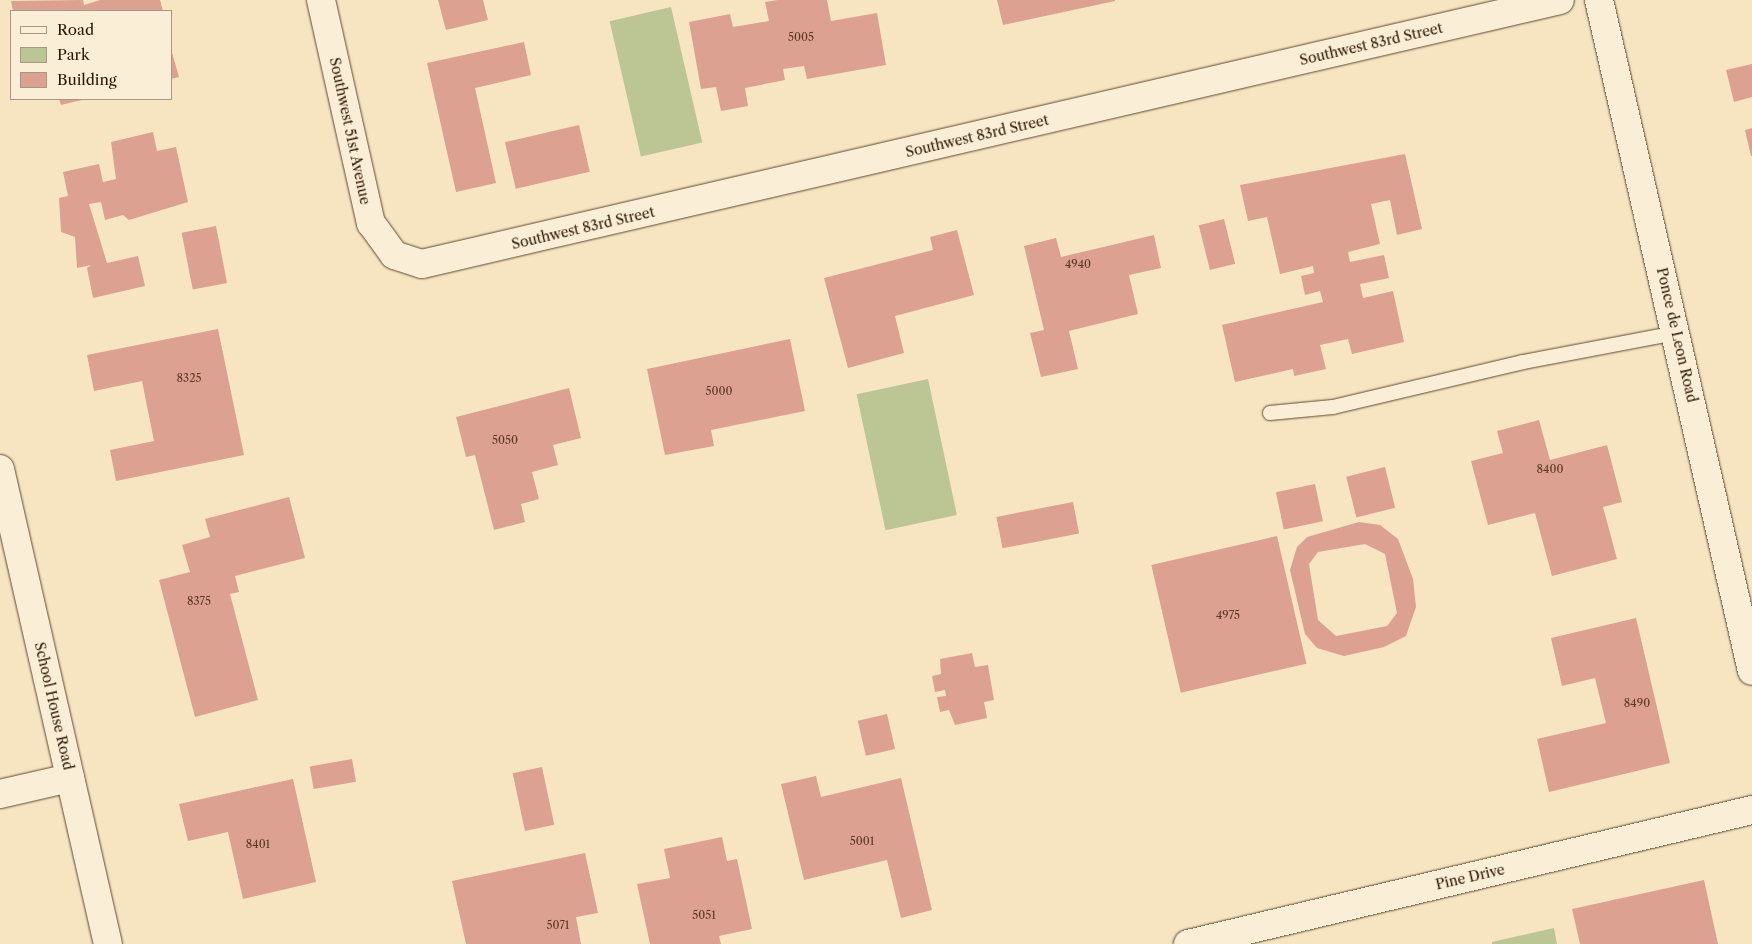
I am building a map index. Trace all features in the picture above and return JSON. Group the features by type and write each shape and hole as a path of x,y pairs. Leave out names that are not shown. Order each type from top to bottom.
{"street":[{"name":"Southwest 51st Avenue","path":"321,0 368,213 381,242 394,255"},
{"name":"Southwest 83rd Street","path":"394,255 411,262 440,262 1560,0"},
{"name":"Ponce de Leon Road","path":"1599,0 1752,671"},
{"name":"School House Road","path":"0,469 108,944"},
{"path":"0,794 70,778"},
{"name":"Pine Drive","path":"1188,944 1752,810"}],"lane":[{"path":"1270,414 1333,407 1523,362 1676,333"}],"green space":[{"path":"671,7 702,142 641,157 610,21"},
{"path":"928,379 957,515 885,530 857,394"},
{"path":"1554,928 1557,944 1492,944 1492,942"}],"building":[{"path":"83,0 84,5 100,0 160,0 163,10 13,10 11,1"},
{"path":"438,0 483,0 488,20 446,30"},
{"path":"778,0 827,0 831,21 877,13 886,65 807,79 804,66 783,69 785,80 745,88 748,106 721,111 716,87 701,89 689,22 730,14 733,27 769,21 765,2"},
{"path":"997,0 1115,0 1115,1 1003,25"},
{"path":"524,42 531,75 475,88 496,183 456,192 427,63"},
{"path":"172,52 179,77 172,79"},
{"path":"1752,64 1752,97 1734,102 1726,70"},
{"path":"59,100 82,100 61,105"},
{"path":"579,125 590,172 516,189 505,142"},
{"path":"1752,128 1752,156 1751,156 1745,130"},
{"path":"153,132 157,151 176,147 188,202 129,220 123,215 105,220 101,202 89,204 107,263 138,256 145,286 93,298 87,268 91,265 77,268 75,237 61,232 59,198 68,196 63,172 99,164 103,182 116,179 111,142"},
{"path":"1405,154 1422,229 1397,235 1390,200 1371,204 1380,244 1348,252 1350,262 1384,255 1389,278 1360,284 1363,298 1393,291 1404,342 1352,354 1348,339 1320,345 1326,369 1294,376 1293,369 1235,382 1222,325 1323,302 1320,291 1305,295 1301,276 1314,273 1313,266 1280,274 1267,217 1248,221 1240,185"},
{"path":"1224,219 1235,264 1210,270 1199,225"},
{"path":"216,226 227,283 193,290 182,233"},
{"path":"957,230 974,295 895,316 904,353 848,368 824,278 933,250 930,237"},
{"path":"1154,235 1161,268 1129,275 1138,314 1069,331 1078,369 1041,377 1030,333 1044,330 1024,246 1056,238 1061,257"},
{"path":"218,329 244,455 116,481 110,450 154,441 142,381 94,391 87,355"},
{"path":"790,339 805,411 711,430 714,446 665,455 647,369"},
{"path":"569,388 581,438 553,445 558,465 532,472 539,499 521,504 525,522 494,530 475,455 466,457 456,417"},
{"path":"1539,420 1550,460 1607,445 1622,502 1603,507 1617,559 1552,576 1535,513 1488,525 1471,461 1503,453 1497,431"},
{"path":"1385,467 1395,508 1356,517 1346,477"},
{"path":"1315,484 1323,521 1284,529 1276,492"},
{"path":"289,497 305,558 235,576 239,592 230,594 258,700 195,717 159,580 190,572 182,545 210,537 205,519"},
{"path":"1073,502 1079,533 1003,548 996,517"},
{"path":"1359,522 1380,525 1398,539 1413,579 1416,607 1406,636 1384,647 1344,656 1317,648 1305,634 1290,570 1297,547 1307,537","holes":["1365,544 1385,554 1397,613 1387,626 1336,636 1318,620 1309,564 1318,552"]},
{"path":"1277,536 1306,664 1181,693 1151,565"},
{"path":"1636,618 1670,763 1549,792 1537,739 1606,723 1595,678 1562,686 1551,638"},
{"path":"972,653 975,667 988,665 994,700 984,702 987,718 955,725 949,710 940,712 937,697 946,696 945,690 935,692 932,676 941,674 940,659"},
{"path":"887,714 895,749 866,756 858,721"},
{"path":"352,759 356,782 314,789 310,766"},
{"path":"542,767 554,825 525,831 513,773"},
{"path":"816,776 821,797 901,778 932,910 901,918 887,860 804,880 781,784"},
{"path":"293,779 316,882 243,899 228,832 188,841 179,804"},
{"path":"722,837 727,861 737,859 752,929 719,936 721,944 650,944 637,884 670,878 664,849"},
{"path":"585,853 598,913 576,917 581,944 466,944 452,881"},
{"path":"1704,880 1718,944 1580,944 1572,909"}]}
